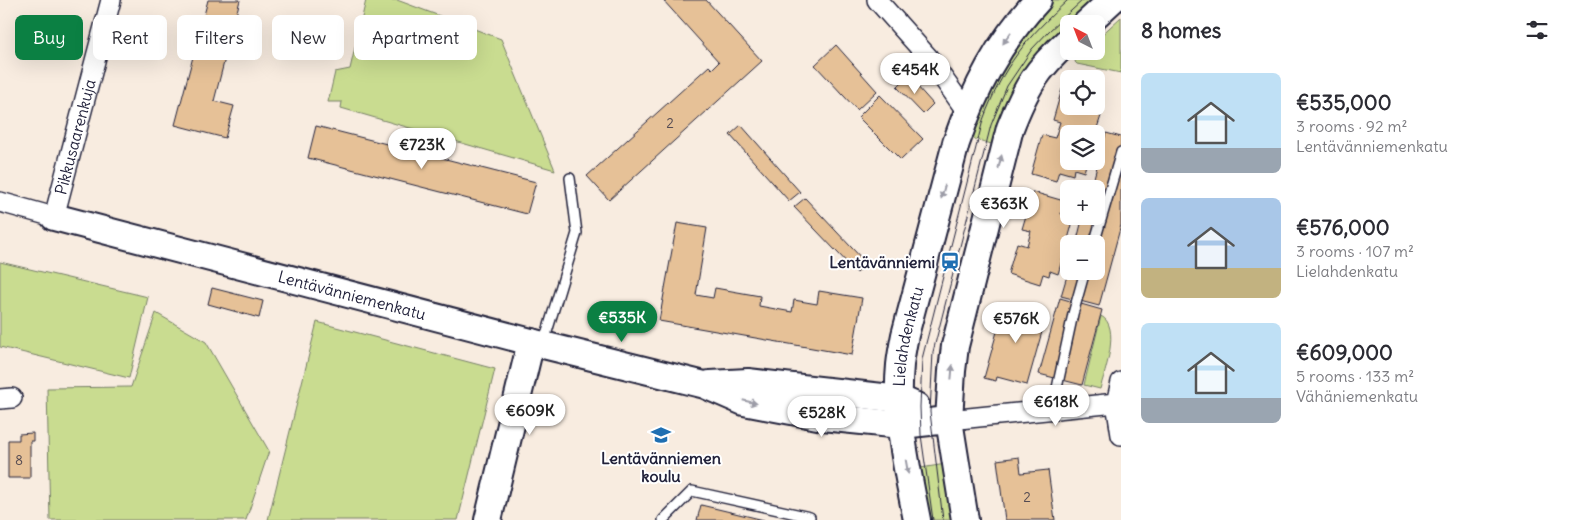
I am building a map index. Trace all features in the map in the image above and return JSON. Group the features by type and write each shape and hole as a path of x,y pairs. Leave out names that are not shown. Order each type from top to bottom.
{"street":[{"name":"Pikkusaarenkuja","path":"54,217 111,0"},
{"path":"877,0 928,57 967,112"},
{"name":"Lielahdenkatu","path":"917,520 901,425 900,366 905,334 956,143 967,112 994,57 1008,35 1038,0"},
{"path":"1096,15 1112,0"},
{"path":"965,520 949,420 955,346 1010,128 1022,97 1034,77 1049,58 1060,48"},
{"name":"Lentävänniemenkatu","path":"0,202 704,385 744,402 823,417 901,425 949,420"},
{"path":"488,520 537,343"},
{"name":"Lentävänniemenkatu","path":"704,385 748,382 900,399 949,420"},
{"path":"1121,382 1116,403 1121,435"},
{"path":"949,420 1116,403"}],"lane":[{"path":"1097,235 1121,152"},
{"path":"537,343 576,233 570,178"},
{"path":"1060,410 1057,388 1073,314 1083,280"},
{"path":"663,520 692,492 810,517"}],"green space":[{"path":"366,0 397,0 437,15 363,15"},
{"path":"1049,0 1101,0 1084,15 1060,15 1060,44 998,146 965,136 982,94"},
{"path":"1121,17 1121,73 1075,62 1076,60 1105,60 1105,32"},
{"path":"477,30 501,39 555,170 341,108 342,102 328,102 335,72 350,69 354,52 354,60 477,60"},
{"path":"0,262 148,297 129,378 0,347"},
{"path":"156,313 206,342 269,451 246,520 50,520 47,388 131,387"},
{"path":"1101,316 1107,321 1111,339 1108,361 1100,389 1084,385"},
{"path":"317,322 495,369 458,520 268,520"},
{"path":"946,464 954,520 923,520 914,469"}],"building":[{"path":"208,0 240,0 236,15 204,15"},
{"path":"663,0 706,0 762,61 609,200 587,176 709,66 712,69 719,62"},
{"path":"836,45 877,91 857,110 815,65"},
{"path":"192,60 225,60 214,101 234,106 225,138 175,125"},
{"path":"908,76 933,104 923,114 897,87"},
{"path":"880,95 923,139 901,160 858,117"},
{"path":"1060,96 1060,115 1101,116 1098,125 1060,125 1060,170 1074,170 1073,175 1059,171 1056,181 1031,174 1042,135 1055,138 1060,122 1053,120"},
{"path":"741,125 800,192 789,201 730,135"},
{"path":"316,126 536,182 527,214 308,158"},
{"path":"1106,133 1121,137 1121,225 1099,306 1061,296 1066,280 1105,280 1105,235 1078,235 1081,225 1105,225 1105,180 1093,180 1096,170 1105,170"},
{"path":"1033,192 1060,200 1060,225 1072,225 1069,235 1060,235 1060,267 1058,274 1050,271 1049,276 1043,274 1040,284 1008,274 1017,243 1027,246 1031,231 1022,229"},
{"path":"805,198 867,264 857,273 794,207"},
{"path":"677,223 707,228 696,295 713,298 715,288 760,296 759,306 792,312 794,300 817,304 819,291 862,298 852,355 659,321"},
{"path":"212,288 263,301 259,318 208,304"},
{"path":"1060,298 1102,310 1082,385 1039,374"},
{"path":"1005,303 1047,314 1027,385 997,377 996,381 984,378"},
{"path":"33,433 33,441 30,441 30,478 8,478 8,440 19,440 19,434"},
{"path":"1019,457 1021,473 1048,470 1055,520 1005,520 997,460"},
{"path":"701,505 764,520 697,520"}],"tram line":[{"path":"933,520 921,435 922,359 983,120 999,83 1017,54 1068,0"},
{"path":"943,520 930,412 933,352 991,125 1007,86 1032,49 1083,0"}],"place":[{"name":"Lentävänniemi","path":"950,262"},
{"name":"Lentävänniemen koulu","path":"661,435"}]}
